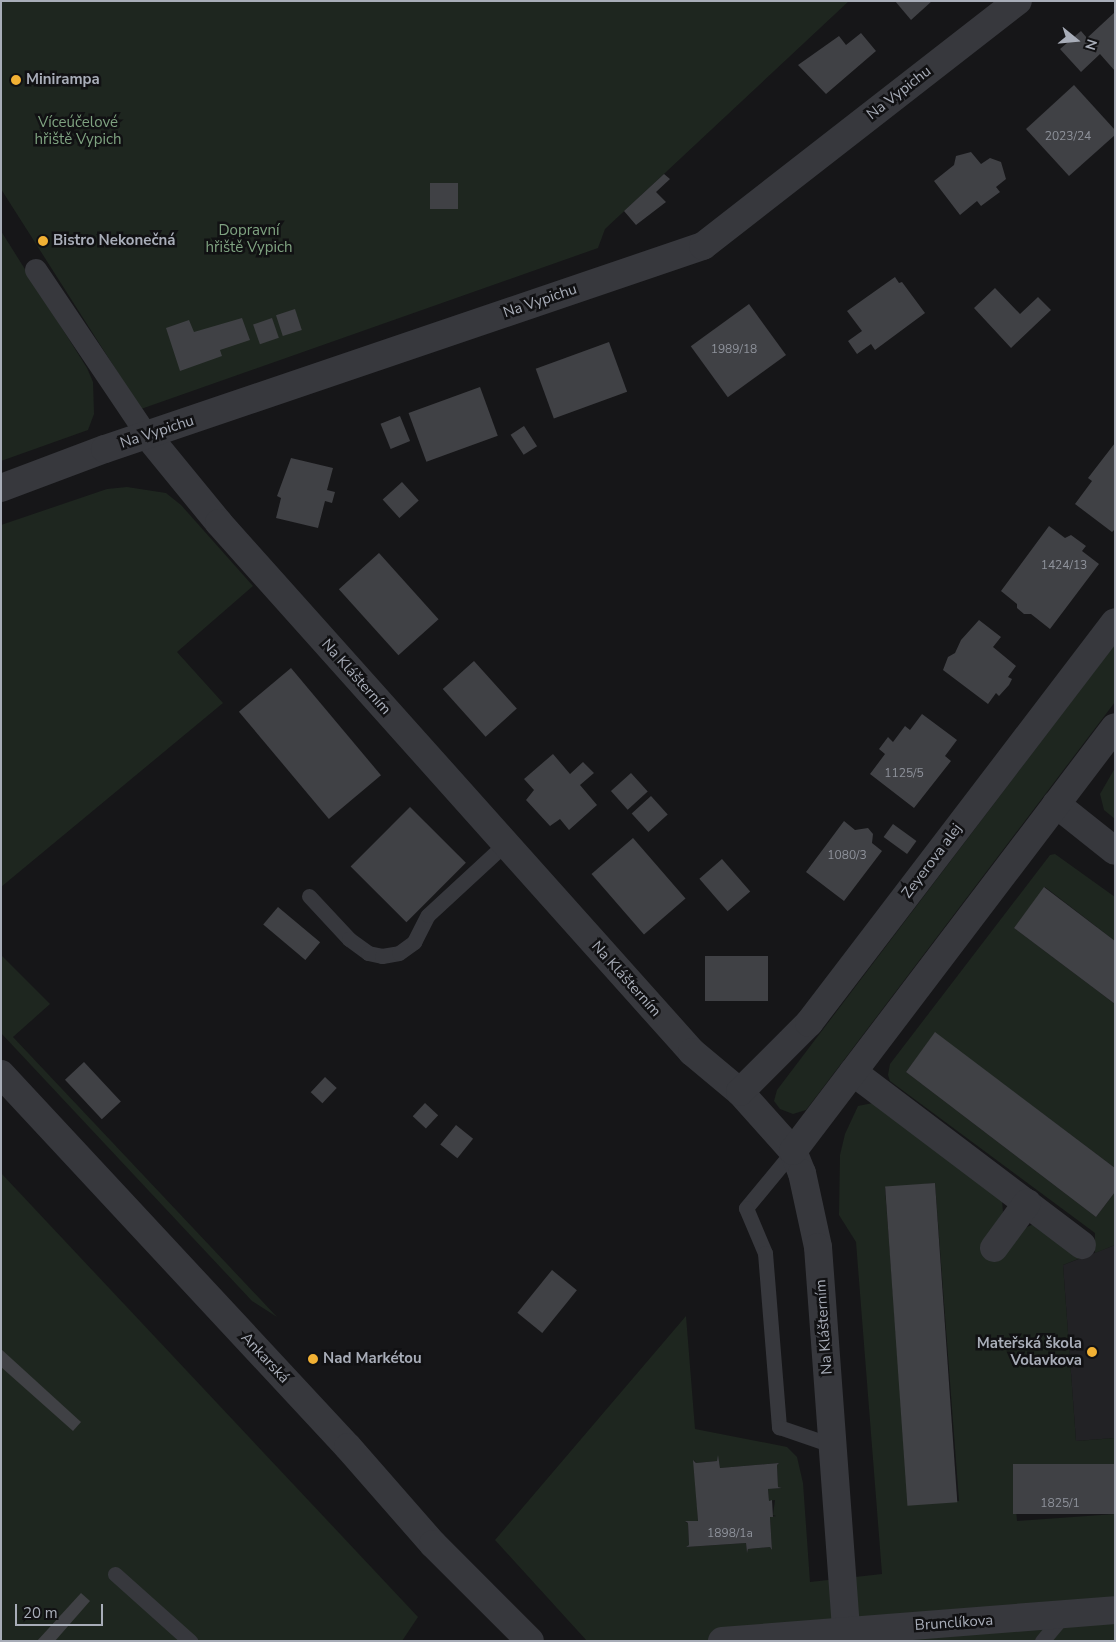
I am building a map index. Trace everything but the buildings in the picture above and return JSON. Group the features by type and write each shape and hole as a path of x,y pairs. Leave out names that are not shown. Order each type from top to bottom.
{"street":[{"name":"Na Vypichu","path":"1,488 146,435 703,246 1018,1"},
{"path":"36,270 146,435"},
{"name":"Na Klášterním","path":"146,435 220,523 692,1052 740,1092 793,1151 802,1173 818,1247 846,1631"},
{"name":"Zeyerova alej","path":"740,1092 809,1023 1115,622"},
{"path":"793,1151 1115,726"},
{"path":"1056,804 1115,851"},
{"path":"853,1072 1082,1245"},
{"name":"Ankarská","path":"1,1074 348,1447 433,1544 530,1641"},
{"path":"994,1248 1027,1203"},
{"name":"Brunclíkova","path":"722,1641 1115,1610"}],"lane":[{"path":"309,896 349,939 368,952 382,956 398,953 414,942 428,915 505,844"},
{"path":"793,1151 746,1208 766,1253 780,1427 832,1444"},
{"path":"115,1574 190,1641"},
{"path":"1042,1641 1065,1614"}],"shaded area":[{"name":"Mateřská škola Volavkova","path":"1115,1245 1115,1438 1076,1441 1063,1265"}],"green space":[{"path":"1,1 849,1 605,229 598,248 141,409 1,189"},
{"path":"1,231 87,368 93,382 94,414 88,430 1,461"},
{"path":"127,487 166,493 181,505 253,586 177,652 223,703 1,887 1,525 107,489"},
{"path":"1115,644 1115,702 806,1110 793,1114 780,1109 774,1101 777,1090"},
{"path":"1115,768 1115,819 1104,810 1100,794"},
{"path":"1055,854 1115,897 1115,941 1045,887 1014,928 1115,1004 1115,1168 935,1033 906,1072 1096,1217 1115,1192 1115,1245 1095,1253 1095,1233 890,1081 888,1075 890,1064 1050,855"},
{"path":"1,955 50,1004 13,1037 277,1317 252,1301 1,1033"},
{"path":"873,1103 1002,1200 1003,1212 986,1245 1036,1223 1083,1257 1063,1265 1076,1441 1115,1438 1115,1464 1013,1472 1017,1521 1115,1514 1115,1641 587,1641 495,1540 686,1316 695,1429 787,1447 797,1457 803,1483 810,1582 882,1574 856,1242 839,1215 840,1155 845,1134 858,1106","holes":["935,1183 959,1501 909,1505 885,1188","718,1458 720,1468 779,1463 777,1465 778,1487 782,1488 768,1489 769,1501 775,1500 773,1515 776,1516 770,1517 772,1550 770,1547 748,1549 747,1552 746,1543 686,1547 689,1545 688,1523 685,1522 698,1521 694,1460 696,1463 717,1461"]},
{"path":"1,1173 418,1617 402,1641 1,1641"}],"place":[{"name":"Minirampa","path":"16,80"},
{"name":"Bistro Nekonečná","path":"43,241"},
{"name":"Mateřská škola Volavkova","path":"1092,1352"},
{"name":"Nad Markétou","path":"313,1359"}],"park label":[{"name":"Víceúčelové hřiště Vypich","path":"78,130"},
{"name":"Dopravní hřiště Vypich","path":"249,238"}]}
